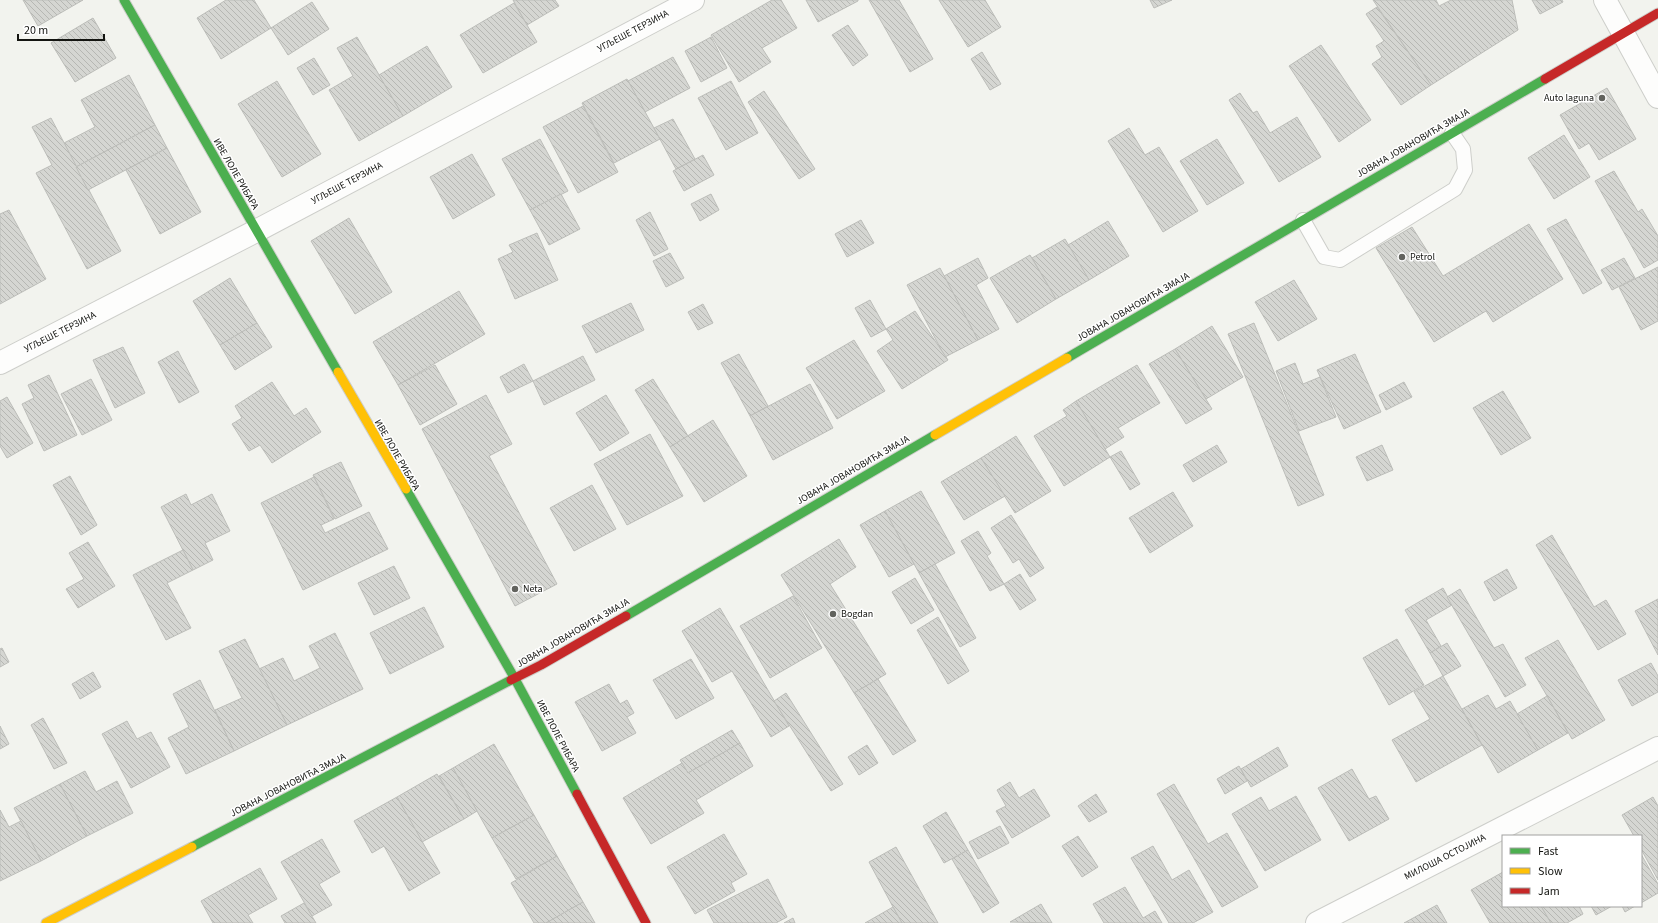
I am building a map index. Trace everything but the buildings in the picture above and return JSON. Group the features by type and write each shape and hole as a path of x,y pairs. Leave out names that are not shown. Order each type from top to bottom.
{"main road":[{"name":"ИВЕ ЛОЛЕ РИБАРА","path":"124,0 515,680 646,923"},
{"name":"ЈОВАНА ЈОВАНОВИЋА ЗМАЈА","path":"46,923 515,680 1658,12"}],"street":[{"name":"УГЉЕШЕ ТЕРЗИНА","path":"0,363 256,231 693,0"},
{"path":"1605,0 1624,32 1658,97"},
{"name":"МИЛОША ОСТОЈИНА","path":"1317,923 1658,748"}],"lane":[{"path":"1303,220 1324,257 1340,260 1455,188 1465,170 1463,149 1452,133"}],"traffic: fast":[{"path":"124,0 338,372"},
{"path":"1067,358 1545,79"},
{"path":"626,616 935,435"},
{"path":"406,489 515,679 577,794"},
{"path":"192,847 511,680"}],"traffic: slow":[{"path":"935,435 1067,358"},
{"path":"338,372 406,489"},
{"path":"46,923 192,847"}],"traffic: jam":[{"path":"1545,79 1658,13"},
{"path":"511,680 541,665 626,616"},
{"path":"577,794 646,923"}],"place":[{"name":"Auto laguna","path":"1602,98"},
{"name":"Petrol","path":"1402,257"},
{"name":"Neta","path":"515,589"},
{"name":"Bogdan","path":"833,614"}]}
